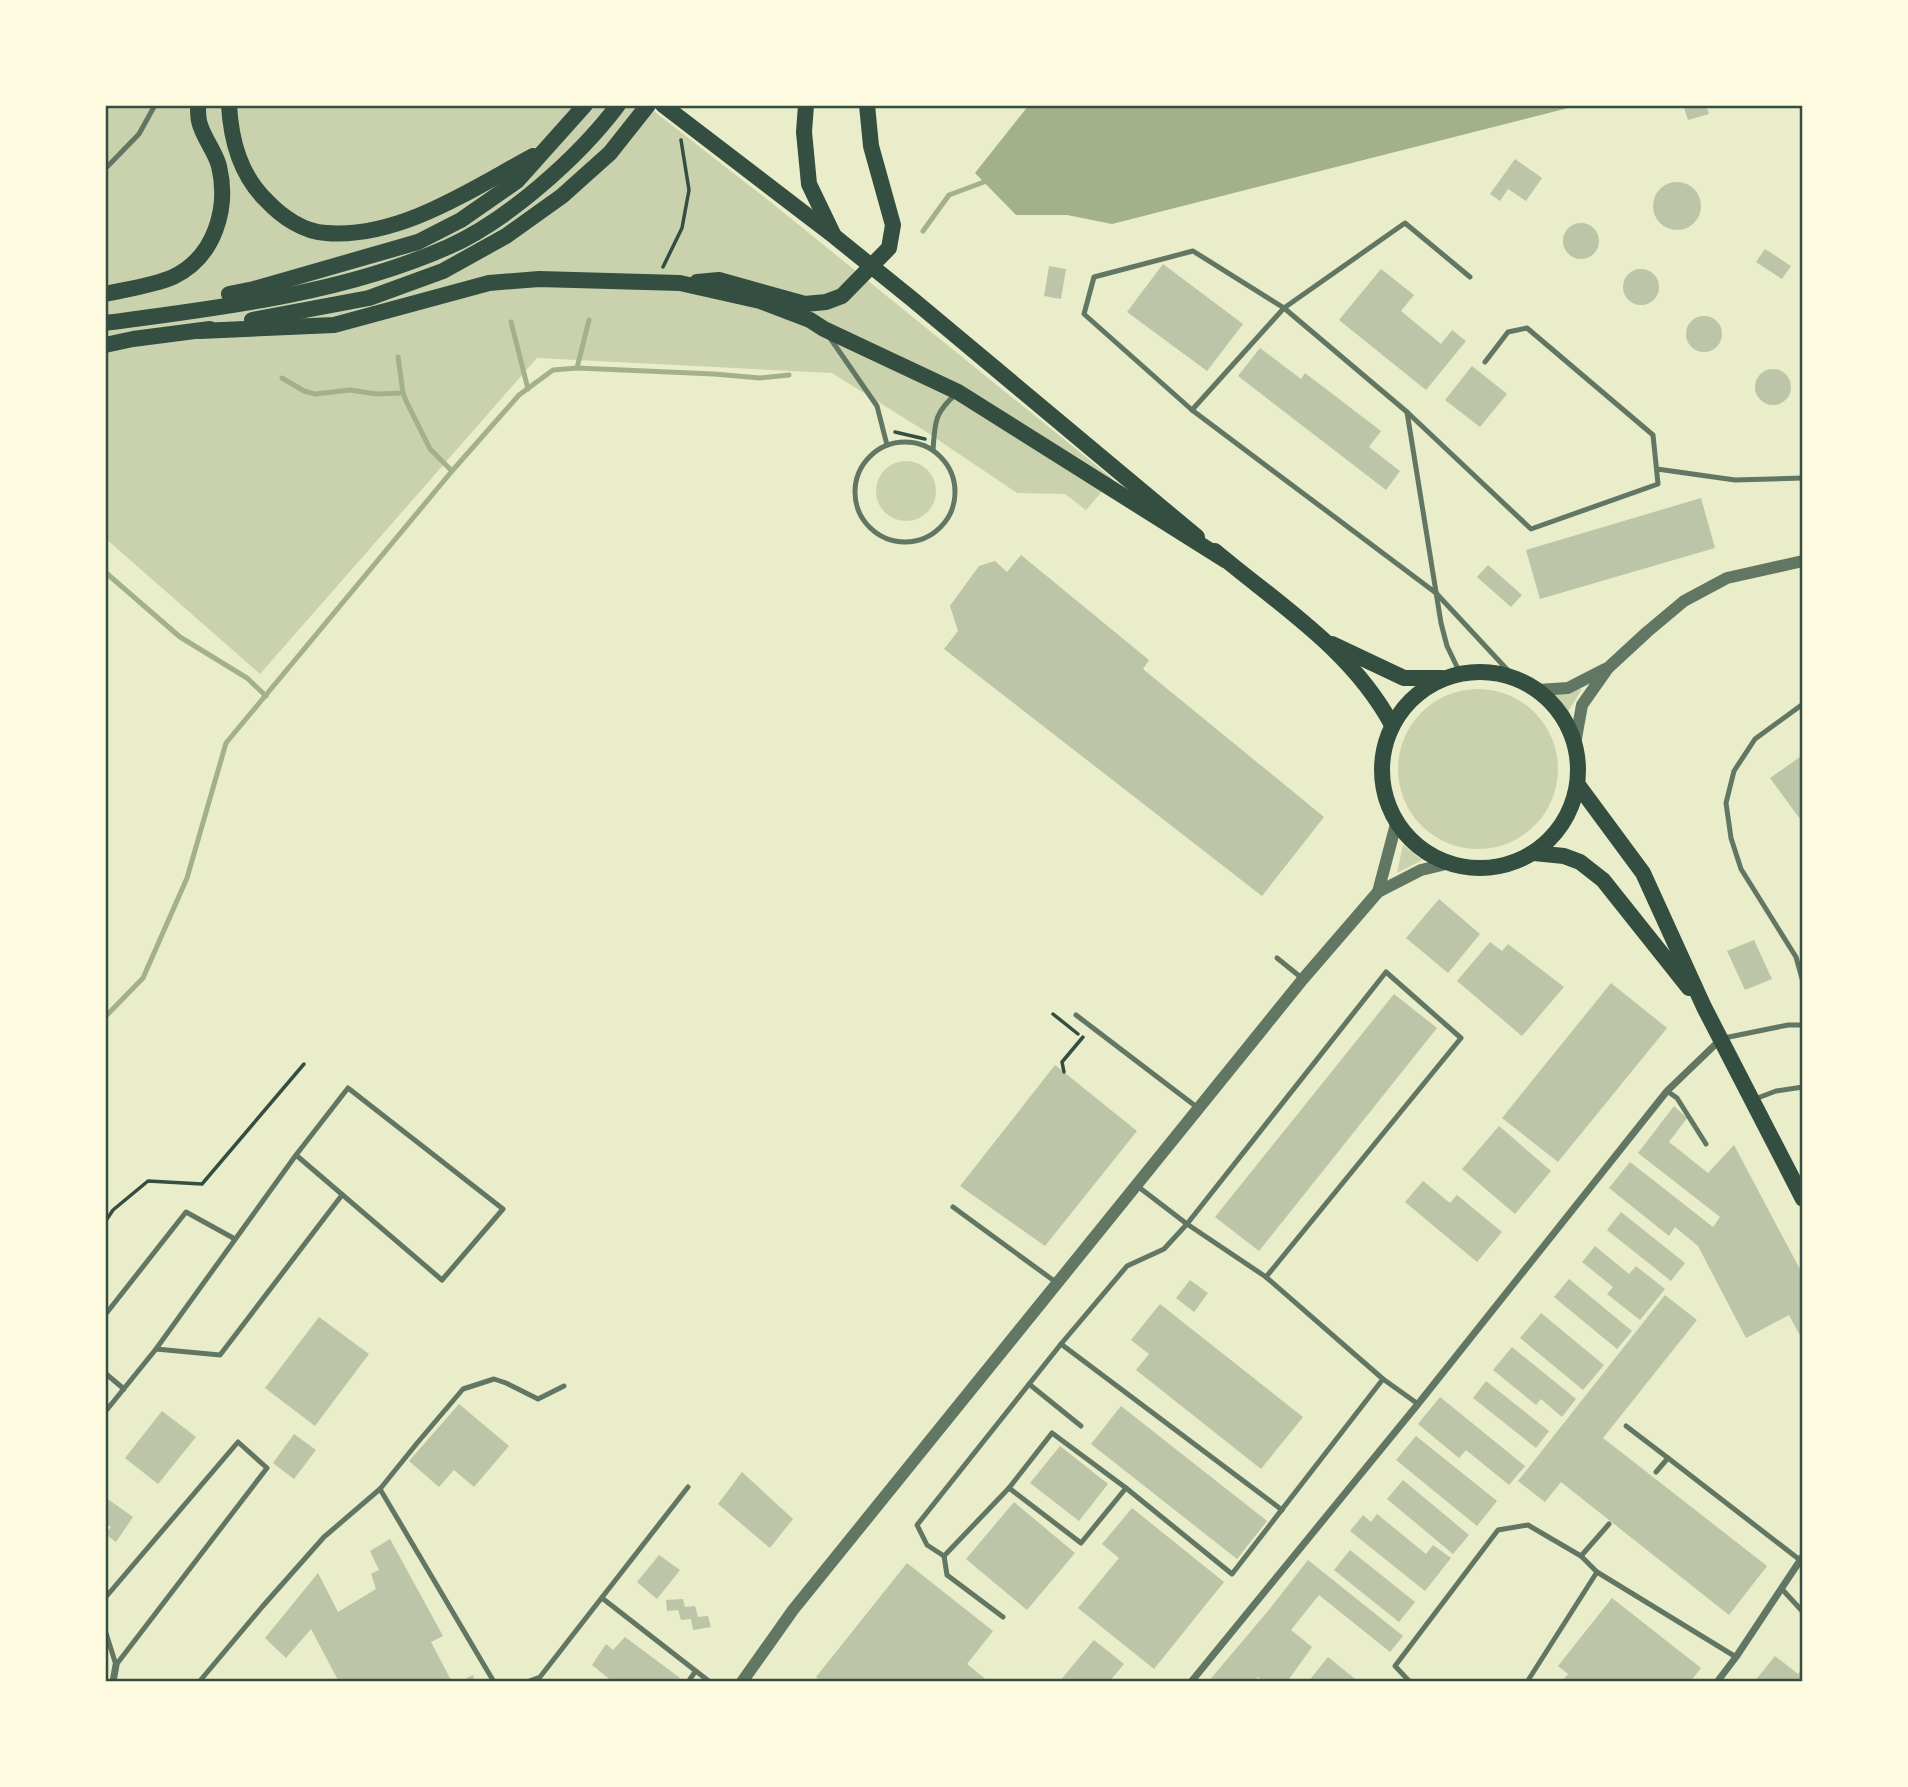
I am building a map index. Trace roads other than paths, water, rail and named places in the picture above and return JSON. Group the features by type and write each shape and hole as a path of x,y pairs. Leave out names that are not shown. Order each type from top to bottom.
{"main road":[{"path":"105,294 172,277 186,270 210,243 223,203 218,164 199,124 198,105"},
{"path":"229,105 233,144 243,169 257,192 277,212 299,225 324,233 377,229 400,222 447,203 544,150"},
{"path":"131,319 254,289 418,242 461,220 517,181 585,105"},
{"path":"105,323 294,293 379,273 449,247 499,218 555,172 600,128 618,105"},
{"path":"105,345 200,331 369,298 443,271 506,236 562,196 610,153 648,105"},
{"path":"806,105 804,132 809,184 841,241"},
{"path":"200,331 334,325 489,283 539,279 680,283 719,280 805,304 826,302 842,296 888,248 893,225 871,146 867,105"},
{"path":"673,116 841,241 1325,640 1381,704 1392,725"},
{"path":"680,283 760,301 810,320 824,330 958,392 1225,560"},
{"path":"1325,640 1404,678 1453,676 1479,671 1515,678 1538,690 1561,714 1576,744 1579,764 1578,785 1570,812 1555,835 1534,853 1506,865 1476,869 1446,864 1418,848 1396,824 1385,801 1380,776 1382,750 1392,725 1405,705 1423,689 1453,676"},
{"path":"1578,785 1643,873 1704,1007 1803,1199"},
{"path":"1534,853 1564,856 1580,862 1603,880 1704,1007"}],"street":[{"path":"1576,744 1582,705 1608,668 1685,601 1727,578 1803,561"},
{"path":"1538,690 1568,688 1608,668"},
{"path":"1378,892 1396,824"},
{"path":"746,1681 793,1610 1303,979 1378,892 1421,870 1446,864"},
{"path":"1191,1682 1418,1404 1667,1091 1721,1039"},
{"path":"1717,1682 1737,1657 1801,1558"},
{"path":"113,1682 116,1665"}],"lane":[{"path":"105,169 139,134 155,105"},
{"path":"1192,410 1284,308 1405,223 1470,276"},
{"path":"1485,362 1508,332 1527,328 1653,435 1658,484 1531,529 1407,412 1284,308 1193,251 1094,277 1084,314 1192,410 1436,593 1515,678"},
{"path":"824,330 877,407 887,445"},
{"path":"933,450 938,413 958,392"},
{"path":"1407,412 1441,622 1453,676"},
{"path":"903,442 933,450 944,460 952,473 956,488 950,514 944,524 935,533 924,538 904,542 890,540 876,533 858,509 855,493 857,477 864,464 874,453 887,445 903,442"},
{"path":"1657,469 1735,480 1803,478"},
{"path":"1803,704 1755,739 1734,771 1727,803 1731,838 1741,869 1796,957 1803,982"},
{"path":"1277,958 1303,979"},
{"path":"1003,1617 947,1575 944,1556 927,1545 917,1525 1061,1344 1127,1266 1164,1249 1186,1224 1386,972 1461,1038 1266,1277"},
{"path":"1076,1015 1198,1108"},
{"path":"1721,1039 1803,1024"},
{"path":"1752,1100 1776,1091 1803,1087"},
{"path":"105,1412 156,1349 296,1155 348,1088 503,1209 442,1280 296,1155"},
{"path":"1667,1091 1677,1098 1706,1144"},
{"path":"1136,1185 1186,1224 1266,1277 1383,1379 1418,1404"},
{"path":"156,1349 220,1355 342,1195"},
{"path":"953,1207 1057,1283"},
{"path":"105,1315 186,1212 235,1239"},
{"path":"1061,1344 1282,1510"},
{"path":"105,1373 124,1389"},
{"path":"199,1682 324,1537 380,1489 463,1389 494,1379 538,1399 564,1386"},
{"path":"944,1556 1009,1488 1052,1433 1232,1574 1383,1379"},
{"path":"1029,1384 1081,1426"},
{"path":"1626,1426 1801,1558"},
{"path":"105,1598 239,1442 267,1468 116,1665"},
{"path":"1656,1472 1668,1458"},
{"path":"527,1682 540,1677 688,1487"},
{"path":"1009,1488 1081,1543 1125,1488"},
{"path":"380,1489 494,1682"},
{"path":"1581,1556 1609,1524"},
{"path":"1410,1682 1395,1666 1498,1530 1528,1525 1581,1556 1597,1572 1737,1657"},
{"path":"1527,1682 1597,1572"},
{"path":"1781,1588 1803,1612"},
{"path":"602,1598 710,1682"},
{"path":"105,1630 116,1665"},
{"path":"688,1682 695,1672"}],"waterway":[{"path":"923,231 949,195 984,182"},
{"path":"577,368 589,320"},
{"path":"511,322 528,389"},
{"path":"398,357 407,403 430,449 452,471"},
{"path":"105,1017 143,978 187,878 226,743 452,471 519,395 553,370 577,368 760,378 789,375"},
{"path":"282,378 315,394 350,390 377,394 403,393"},
{"path":"105,572 180,637 247,678 266,696"}]}
